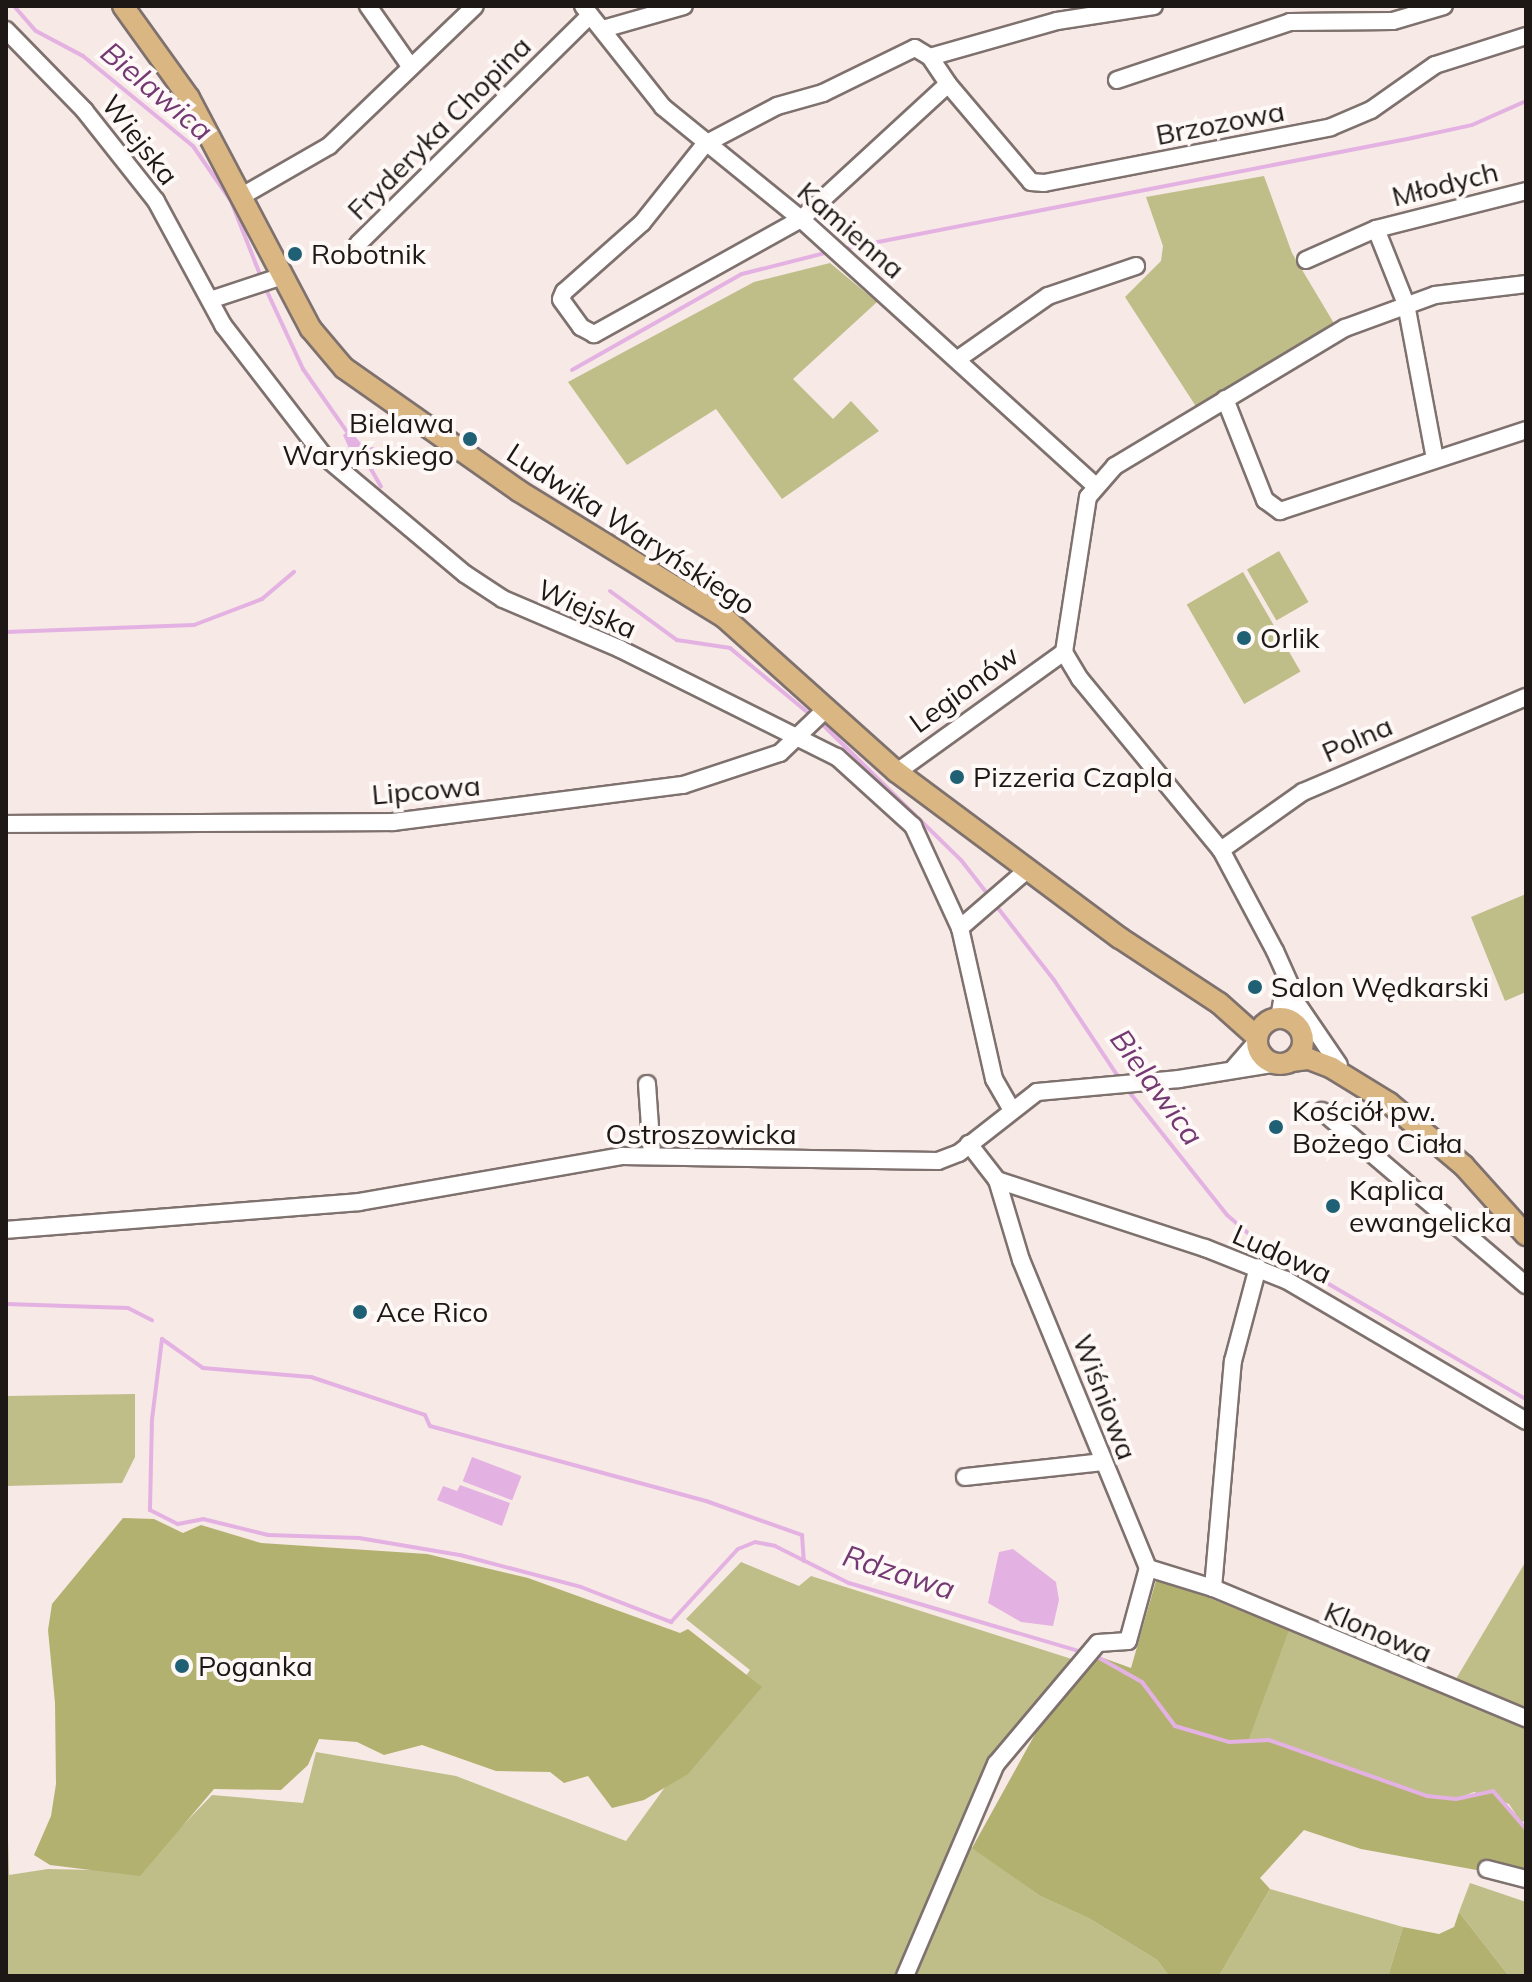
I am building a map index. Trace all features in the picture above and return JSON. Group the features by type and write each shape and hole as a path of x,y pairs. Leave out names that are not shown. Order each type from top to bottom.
{"main road":[{"name":"Ludwika Waryńskiego","path":"123,6 189,98 242,196 269,281 352,375 519,491 715,611 819,717 1027,870 1219,1003 1339,1065 1360,1083"},
{"path":"1276,1030 1282,1062"},
{"path":"1276,1030 1261,1056 1282,1062 1316,1062 1360,1083 1451,1154 1526,1235"}],"street":[{"path":"368,6 410,66"},
{"path":"242,196 318,155 475,6"},
{"path":"603,29 684,6"},
{"path":"948,84 801,219 594,334 573,316 561,299 564,292 642,223 705,144 777,106 879,69 909,50 930,57 1057,21 1154,6"},
{"path":"1117,80 1290,22 1393,21 1444,6"},
{"name":"Kamienna","path":"586,11 663,107 801,219 815,235 958,359 1094,485"},
{"name":"Fryderyka Chopina","path":"358,244 586,11"},
{"name":"Wiejska","path":"6,30 84,110 156,201 223,325 323,455 465,574 542,619 620,649 837,757 913,826 960,928 994,1079 1012,1110"},
{"name":"Brzozowa","path":"930,57 948,84 1031,182 1044,183 1331,127 1371,110 1435,65 1526,36"},
{"name":"Młodych","path":"1306,260 1376,229 1526,191"},
{"name":"Młodych","path":"1376,229 1406,304 1435,459"},
{"path":"958,359 1048,296 1136,266"},
{"path":"210,300 269,281"},
{"path":"1339,1065 1296,1002 1285,974 1221,850 1080,679 1064,652 1085,513 1094,485 1115,466 1345,328 1435,295 1526,284"},
{"path":"1225,399 1271,509 1280,511 1526,430"},
{"name":"Legionów","path":"897,772 1064,652"},
{"name":"Polna","path":"1221,850 1303,792 1526,697"},
{"name":"Lipcowa","path":"6,824 423,820 703,781 780,753 800,739 819,717"},
{"path":"960,928 993,903 1027,870"},
{"path":"1276,1030 1285,974"},
{"path":"1233,1069 1276,1030 1296,1002"},
{"name":"Ostroszowicka","path":"6,1230 359,1202 601,1158 652,1155 910,1162 949,1158 1012,1110 1049,1088 1119,1085 1282,1062"},
{"path":"647,1084 652,1155"},
{"path":"1322,1111 1526,1285"},
{"name":"Wiśniowa","path":"969,1144 997,1180 1013,1239 1085,1408 1102,1462 1148,1568"},
{"name":"Ludowa","path":"997,1180 1258,1267 1317,1296 1526,1421"},
{"path":"1213,1588 1233,1361 1258,1267"},
{"path":"965,1477 1102,1462"},
{"path":"905,1976 996,1764 1091,1653 1131,1637 1148,1568"},
{"name":"Klonowa","path":"1148,1568 1213,1588 1526,1718"},
{"path":"1487,1869 1526,1879"}],"shaded area":[{"path":"1264,176 1292,253 1335,325 1197,408 1125,297 1161,261 1163,246 1146,197"},
{"path":"830,263 877,302 793,379 833,419 851,401 879,431 782,499 716,409 627,465 568,382 754,282"},
{"path":"350,430 363,446 380,448 381,454 356,464 343,435"},
{"path":"1279,551 1308,602 1276,621 1247,570"},
{"name":"Orlik","path":"1243,572 1300,672 1244,704 1187,604"},
{"path":"1526,894 1526,992 1505,1001 1471,917"},
{"path":"135,1394 135,1457 122,1483 6,1486 6,1396"},
{"path":"472,1457 521,1476 512,1500 463,1481"},
{"path":"460,1485 510,1503 502,1526 437,1500 443,1486 457,1491"},
{"path":"123,1518 154,1519 183,1533 201,1525 261,1543 427,1554 528,1578 680,1633 688,1629 762,1687 688,1774 644,1800 612,1808 588,1776 564,1783 550,1772 496,1771 422,1745 384,1755 357,1742 319,1739 308,1765 281,1790 214,1789 140,1876 50,1865 34,1855 51,1816 56,1784 55,1703 48,1630 52,1604"},
{"path":"1013,1549 1056,1582 1059,1600 1053,1626 1021,1622 988,1603 999,1552"},
{"path":"1526,1561 1526,1712 1453,1684"},
{"path":"741,1562 799,1586 811,1576 1078,1661 1003,1754 962,1840 1040,1896 1090,1919 1157,1960 1169,1976 6,1976 6,1762 9,1875 48,1869 139,1871 212,1795 303,1803 316,1752 456,1776 626,1841 750,1670 686,1619"},
{"path":"1157,1577 1289,1630 1248,1741 1269,1740 1427,1796 1456,1799 1493,1791 1526,1829 1526,1879 1361,1849 1304,1830 1260,1878 1270,1889 1219,1976 1169,1976 1157,1960 1090,1919 1040,1896 972,1848 1049,1709 1086,1672 1095,1655 1131,1668"},
{"path":"1291,1623 1526,1718 1526,1821 1521,1822 1509,1804 1474,1792 1456,1799 1427,1796 1247,1741"},
{"path":"1470,1883 1526,1902 1526,1976 1509,1976 1459,1912"},
{"path":"1270,1889 1403,1927 1388,1976 1219,1976"},
{"path":"1459,1912 1509,1976 1388,1976 1403,1927 1439,1934 1454,1927"}],"waterway":[{"name":"Bielawica","path":"14,6 36,31 83,56 193,146 231,201 261,277"},
{"path":"842,249 1412,138 1472,125 1526,101"},
{"path":"572,370 742,274 829,252"},
{"name":"Bielawica","path":"264,285 303,369 350,436"},
{"name":"Bielawica","path":"364,457 381,486"},
{"path":"6,632 194,625 262,599 294,572"},
{"name":"Bielawica","path":"610,591 677,640 730,648 813,717"},
{"name":"Bielawica","path":"821,723 961,860 989,896"},
{"name":"Bielawica","path":"994,903 1054,980 1121,1081"},
{"name":"Bielawica","path":"1126,1088 1227,1215 1262,1245 1526,1399"},
{"name":"Rdzawa","path":"6,1304 128,1308 152,1320"},
{"path":"162,1339 152,1419 150,1510 178,1524 203,1519 268,1535 359,1538 460,1555 581,1587 671,1622 738,1549 755,1542 775,1546 849,1583 1086,1653"},
{"name":"Rdzawa","path":"162,1339 203,1368 311,1377 425,1415 430,1426 706,1501 802,1535 804,1561"},
{"name":"Rdzawa","path":"1094,1655 1142,1682 1175,1726 1229,1742 1269,1740 1427,1796 1456,1799 1493,1791 1526,1829"}],"place":[{"name":"Robotnik","path":"295,254"},
{"name":"Bielawa Waryńskiego","path":"470,439"},
{"name":"Orlik","path":"1244,638"},
{"name":"Pizzeria Czapla","path":"957,777"},
{"name":"Salon Wędkarski","path":"1255,987"},
{"name":"Kościół pw. Bożego Ciała","path":"1276,1127"},
{"name":"Kaplica ewangelicka","path":"1333,1206"},
{"name":"Ace Rico","path":"360,1312"},
{"name":"Poganka","path":"182,1666"}]}
